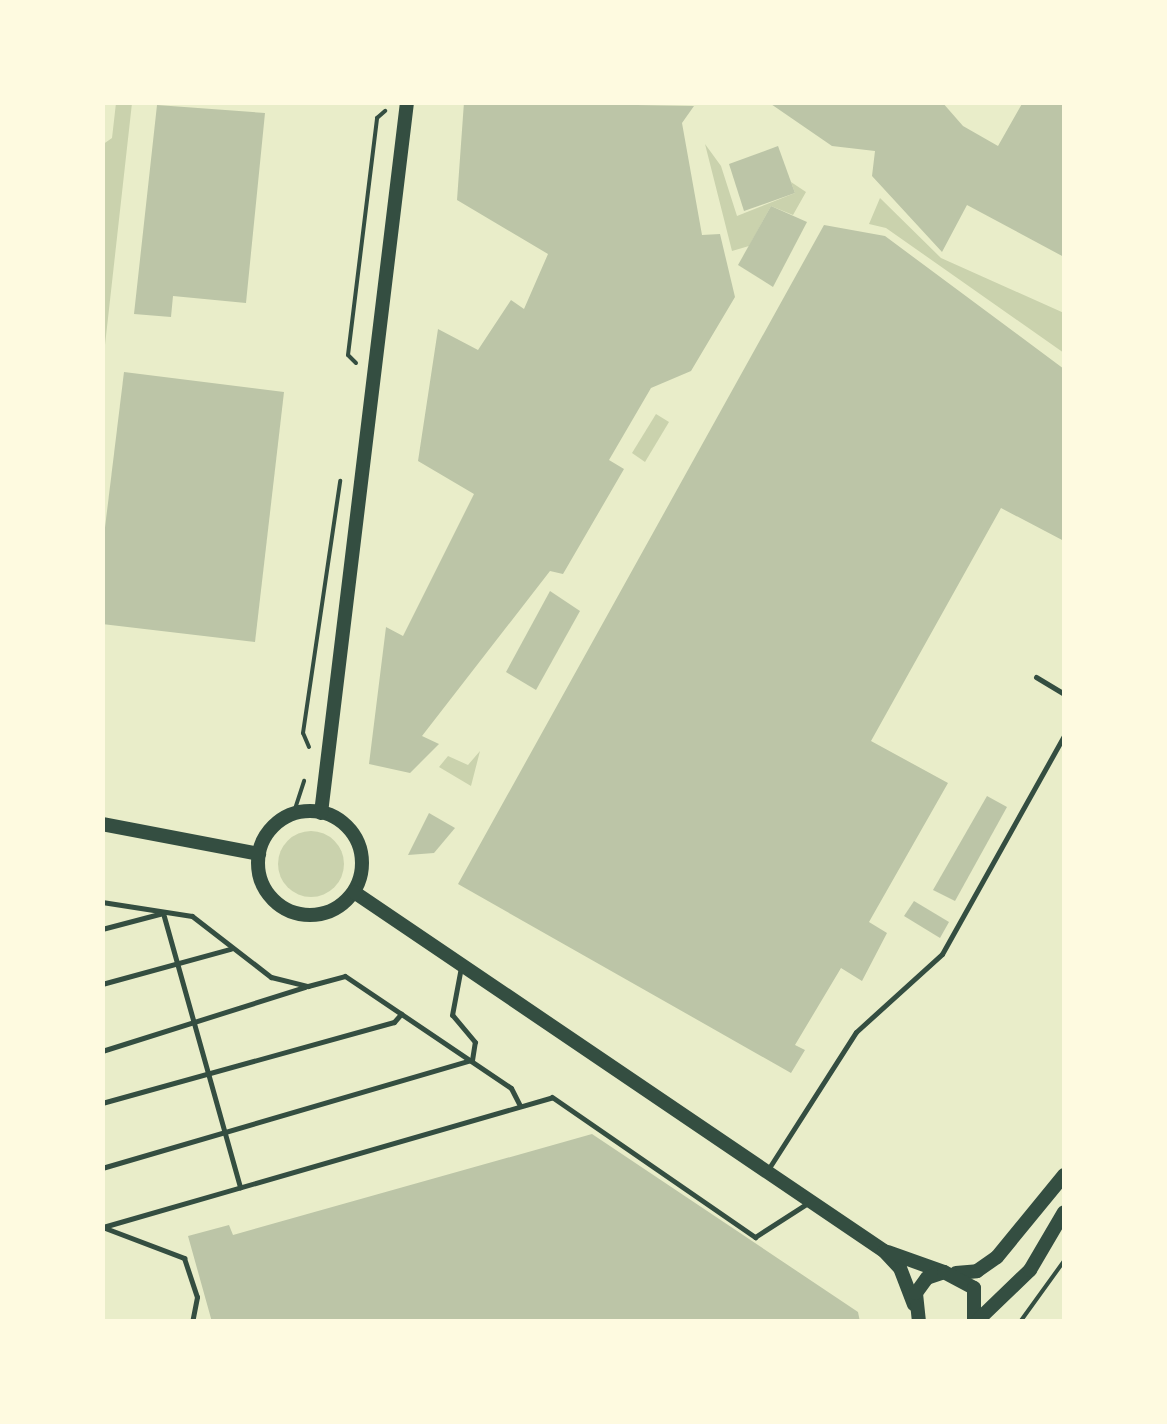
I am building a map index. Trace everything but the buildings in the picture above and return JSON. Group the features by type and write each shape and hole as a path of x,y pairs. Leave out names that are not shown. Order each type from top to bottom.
{"street":[{"path":"321,812 406,102"},
{"path":"321,812 356,837 362,865 354,892 320,914 300,914 270,896 259,854 275,826 294,815 321,812"},
{"path":"102,824 259,854"},
{"path":"354,892 884,1250 950,1272 977,1271 997,1257 1064,1174"},
{"path":"975,1322 1030,1270 1064,1212"},
{"path":"884,1250 900,1268 919,1322"},
{"path":"914,1304 919,1286 950,1272"},
{"path":"950,1272 978,1296 975,1322"}],"lane":[{"path":"1036,677 1064,694"},
{"path":"767,1172 856,1032 942,954 1064,736"},
{"path":"102,902 192,916 271,977 308,986"},
{"path":"102,929 162,912"},
{"path":"162,912 240,1187"},
{"path":"102,984 230,948"},
{"path":"462,964 452,1016 475,1042 472,1060"},
{"path":"102,1051 344,976 511,1088 520,1106"},
{"path":"102,1103 394,1022 401,1014"},
{"path":"102,1168 472,1060"},
{"path":"103,1227 552,1097 755,1237 810,1202"},
{"path":"103,1227 184,1258 197,1297 192,1322"}],"path":[{"path":"354,381 356,363 348,356 377,118 388,102"},
{"path":"294,815 309,745 303,733 340,478"},
{"path":"1020,1322 1064,1261"}],"green space":[{"path":"116,103 132,103 105,345 102,145 112,138"},
{"path":"705,144 721,166 737,216 795,193 791,182 806,192 793,215 771,206 749,246 732,251"},
{"path":"880,198 941,258 1064,313 1064,353 886,228 869,224"},
{"path":"656,414 669,422 645,462 632,453"},
{"path":"480,751 471,786 439,767 448,756 468,765"},
{"path":"311,831 334,841 344,864 334,887 311,897 288,887 278,864 288,841"}]}
